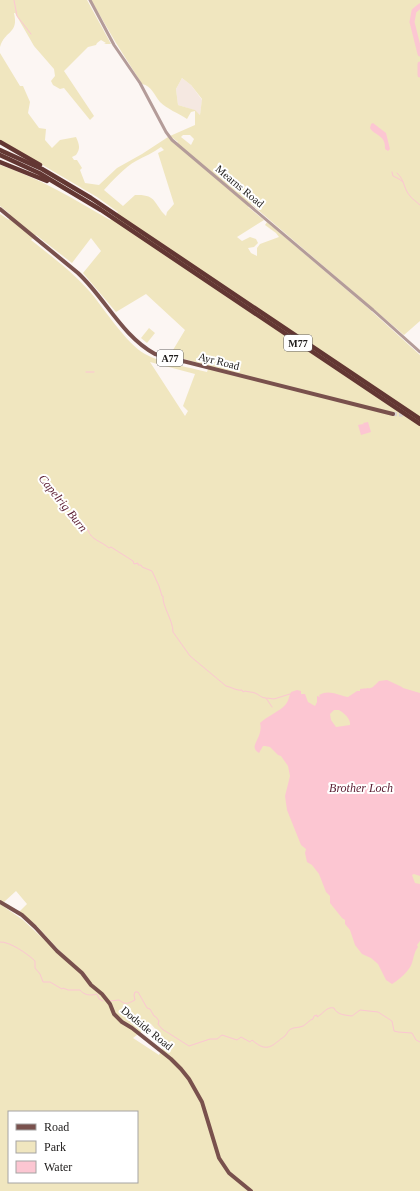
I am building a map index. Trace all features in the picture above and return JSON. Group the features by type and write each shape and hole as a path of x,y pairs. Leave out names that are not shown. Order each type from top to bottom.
{"highway":[{"path":"0,142 73,184 114,213"},
{"name":"M77","path":"0,150 42,169 86,195 420,419"},
{"name":"M77","path":"0,155 39,173 84,199 420,424"},
{"path":"0,162 43,179 84,199"}],"main road":[{"name":"Ayr Road","path":"0,208 68,263 88,282 135,340 155,354 393,414"},
{"name":"Dodside Road","path":"0,902 22,915 35,926 57,951 82,973 102,994 110,1004 114,1014 122,1022 132,1028 181,1069 193,1085 202,1102 220,1158 229,1173 252,1191"}],"street":[{"name":"Mearns Road","path":"90,0 114,45 140,83 166,132 172,140 373,310 420,352"}],"shaded area":[{"path":"182,78 191,85 202,100 200,115 194,110 178,105 176,89"}],"green space":[{"path":"0,0 87,0 111,44 104,44 106,43 101,40 96,45 88,47 64,71 94,116 90,120 64,88 60,89 53,85 51,81 55,76 54,69 34,46 15,13 15,25 5,37 0,47"},
{"path":"91,0 420,0 420,321 404,335 251,204 248,207 264,220 237,237 242,241 250,237 256,239 258,243 254,247 248,248 251,253 257,256 257,248 260,244 279,237 265,225 267,222 368,308 420,355 420,1191 0,1191 0,904 23,920 82,975 84,974 37,926 19,912 27,904 16,891 4,902 0,900 0,214 9,220 10,214 0,206 0,165 29,176 110,220 118,212 97,197 0,140 0,53 20,86 23,86 30,102 28,113 39,128 46,129 45,140 52,148 60,140 76,137 79,144 78,153 72,157 74,160 77,160 82,168 80,170 85,183 99,185 117,168 168,137 176,144 178,142 170,136 195,125 195,111 191,112 187,119 160,102 151,89 142,84","holes":["182,78 191,85 202,99 200,115 195,110 178,105 176,89","183,135 190,135 194,139 191,145 181,137","161,147 164,150 158,153 174,204 167,212 166,216 154,200 147,196 135,195 123,206 104,190 127,167","36,235 72,263 91,238 101,251 83,273 116,312 146,294 185,330 170,355 209,366 207,372 159,360 138,349 116,326 84,285 70,271 31,240","150,362 195,374 183,406 188,411 185,416","151,1024 166,1041 159,1055 133,1038"]},
{"path":"149,328 155,333 147,343 141,338"}],"water":[{"path":"373,123 386,133 390,149 388,151 385,149 385,144 382,138 370,128 371,124"},
{"path":"368,422 371,432 361,435 358,425 364,425 363,423"},
{"name":"Brother Loch","path":"387,680 403,688 420,693 420,876 414,874 412,875 415,883 420,884 420,941 417,945 418,947 409,969 392,984 386,980 378,964 371,958 362,954 355,945 350,930 345,924 345,920 330,903 330,896 326,892 319,874 312,865 307,862 305,853 306,849 301,845 287,810 285,796 290,776 288,766 281,756 270,747 263,746 259,753 255,747 260,733 260,723 286,704 291,692 297,690 301,691 301,694 305,694 308,702 315,706 317,696 320,697 319,695 323,693 330,692 348,697 357,691 360,691 360,689 372,687 379,681","holes":["334,710 339,710 348,718 350,725 336,727 331,720 330,714"]}],"waterway":[{"path":"14,0 17,16 31,34"},
{"path":"420,6 414,11 412,22 420,54"},
{"path":"420,64 420,75"},
{"path":"392,172 393,176 403,182"},
{"path":"397,173 408,193 420,205"},
{"path":"86,372 94,372"},
{"name":"Capelrig Burn","path":"75,516 80,523"},
{"name":"Capelrig Burn","path":"83,527 84,529 88,530 91,536 133,561 134,564 138,563 138,565 152,571 163,596 164,604 173,627 173,632 190,656 226,686 242,690 243,692 255,693 266,698 272,707"},
{"path":"267,698 274,699 290,694"},
{"path":"0,942 13,946 35,961 35,968 40,974 43,982 50,982 62,989 80,990 87,995 97,994 99,999 103,1001"},
{"path":"110,1001 119,1000 128,1003 135,1000 135,992 138,992 147,1008 150,1009 159,1021 158,1024 162,1029 189,1046 210,1039 217,1039 222,1035 237,1040 241,1037 250,1042 252,1040 262,1047 270,1047 285,1036 288,1031 303,1026 313,1019 314,1016 317,1015 317,1017 329,1008 334,1008 339,1013 344,1015 352,1016 360,1010 378,1012 392,1021 394,1031 412,1033 416,1040 420,1042"}],"tunnel":[{"path":"393,414 407,415"}]}
